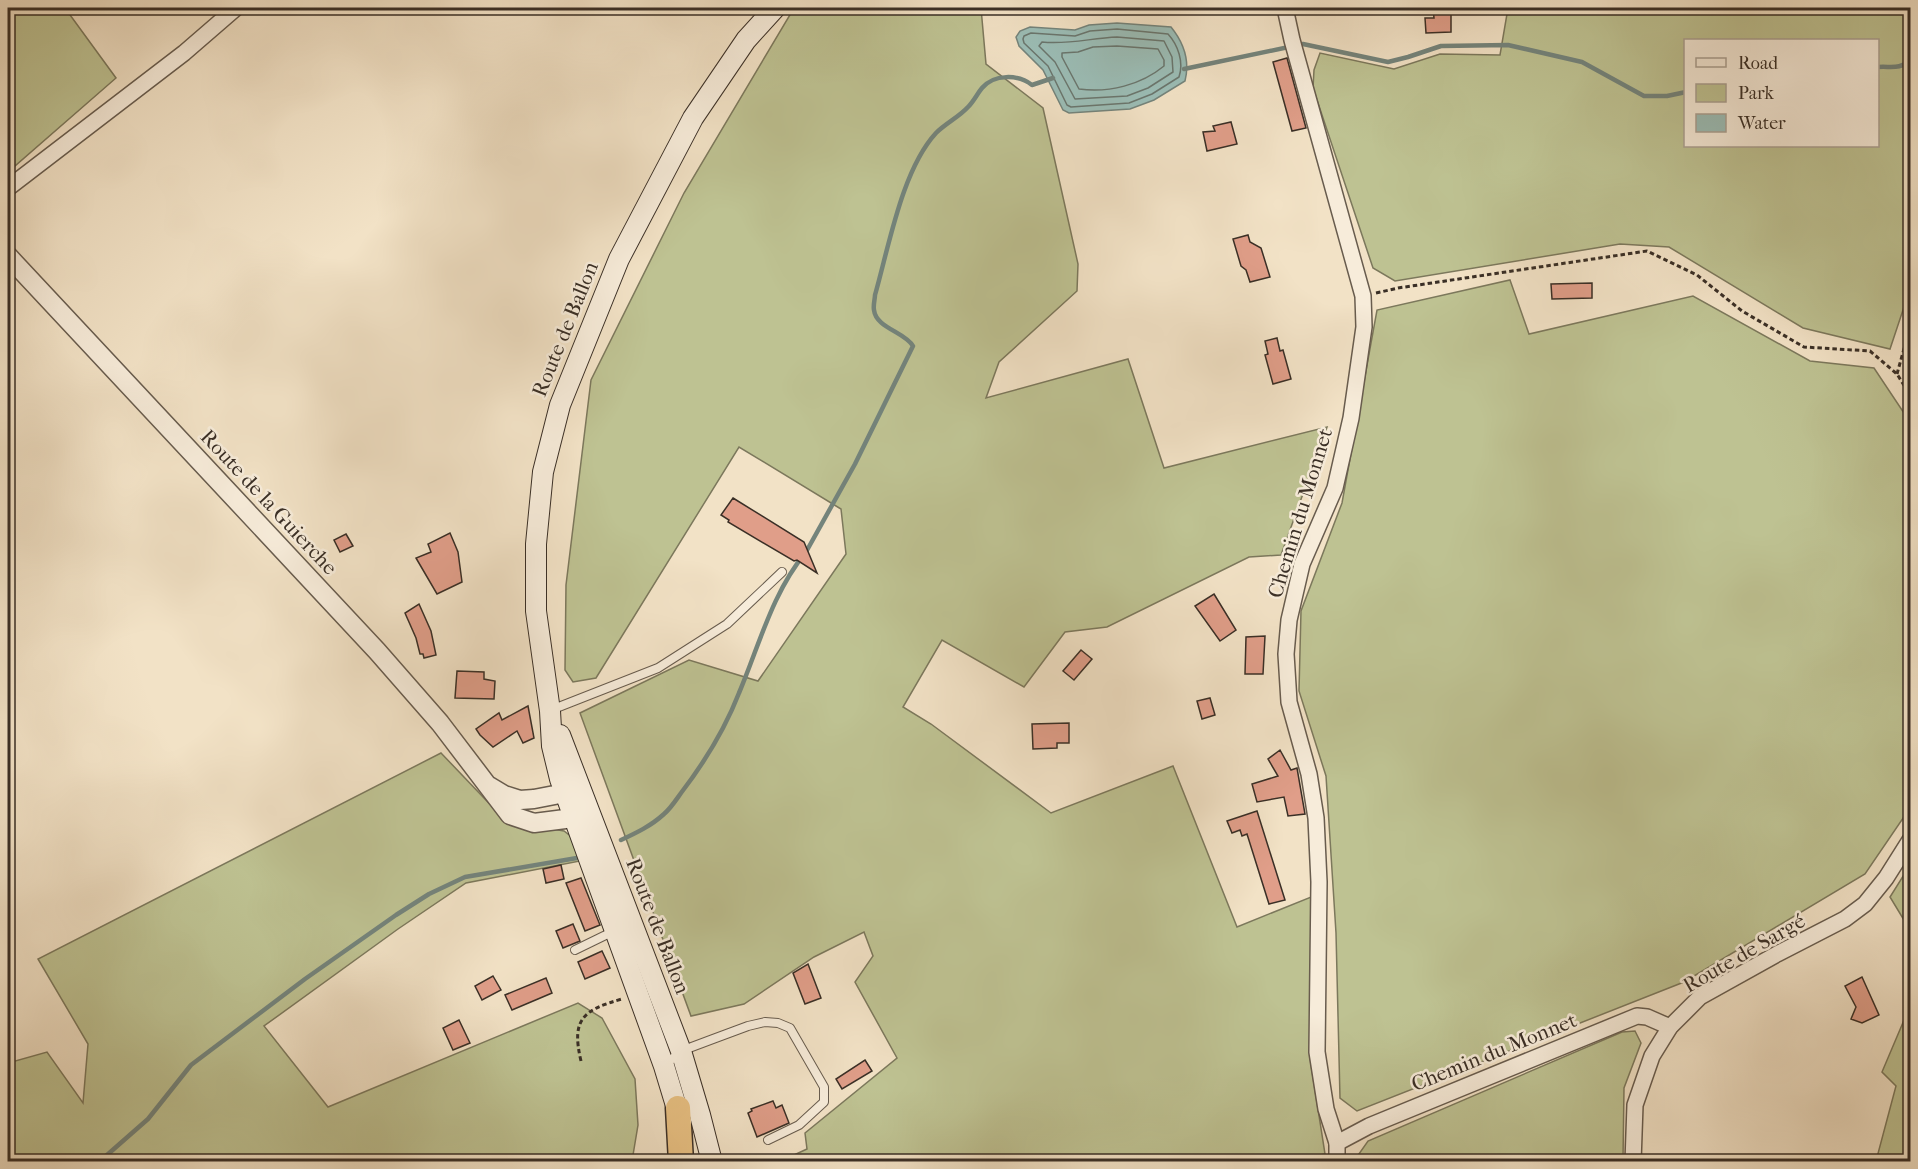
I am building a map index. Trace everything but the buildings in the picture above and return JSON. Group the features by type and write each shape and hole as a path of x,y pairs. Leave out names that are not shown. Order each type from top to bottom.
{"highway":[{"path":"678,1108 681,1161"}],"main road":[{"name":"Route de Ballon","path":"712,1161 681,1052 573,818 565,793 552,746 550,711 536,611 536,544 543,472 560,405 619,259 693,118 746,40 775,8"},
{"name":"Route de Ballon","path":"550,711 585,802 623,928 638,994 678,1108 691,1161"}],"street":[{"path":"8,188 184,53 236,8"},
{"name":"Chemin du Monnet","path":"1285,8 1363,296 1364,327 1351,418 1335,489 1302,564 1289,620 1286,654 1289,702 1309,774 1316,818 1319,882 1317,1052 1326,1108 1337,1143 1337,1161"},
{"name":"Route de la Guierche","path":"8,256 377,651 440,723 510,815 534,823 573,818"},
{"name":"Route de la Guierche","path":"489,786 504,795 519,800 565,793"},
{"path":"565,793 585,802 573,818"},
{"name":"Route de Sargé","path":"1633,1161 1635,1105 1652,1056 1670,1027 1700,997 1777,954 1845,920 1865,904 1886,878 1911,840"},
{"name":"Chemin du Monnet","path":"1337,1143 1369,1126 1637,1016 1647,1017 1670,1027"}],"lane":[{"path":"550,711 658,668 727,624 782,572"},
{"path":"575,950 623,928"},
{"path":"664,1066 681,1052 748,1026 765,1022 778,1023 790,1028 824,1087 824,1102 799,1125 768,1140"}],"path":[{"path":"1363,296 1398,288 1647,251 1697,274 1742,311 1804,347 1870,351 1897,374 1911,395"},
{"path":"1897,374 1911,327"},
{"path":"581,1061 577,1032 590,1011 638,994"}],"green space":[{"path":"8,8 65,8 116,78 8,172"},
{"path":"794,8 981,8 986,64 1043,108 1078,264 1077,291 999,362 986,398 1128,359 1164,468 1327,427 1281,555 1249,557 1107,627 1065,632 1024,687 942,640 903,707 931,724 1051,813 1173,766 1237,927 1311,897 1310,1058 1325,1154 1288,1162 781,1161 807,1149 805,1133 897,1058 855,982 873,956 864,932 814,957 744,1004 691,1016 580,713 689,660 758,681 846,554 841,509 739,447 596,678 573,682 565,670 566,585 591,380 684,193"},
{"path":"1508,8 1910,8 1910,289 1890,349 1803,328 1669,247 1620,244 1395,281 1373,268 1313,88 1314,70 1320,53 1394,69 1440,54 1500,55"},
{"path":"1510,280 1529,334 1693,296 1810,361 1874,368 1910,422 1910,808 1865,874 1684,982 1357,1111 1340,1098 1336,933 1326,776 1299,691 1301,611 1342,503 1377,310"},
{"path":"441,753 506,821 564,831 573,838 580,861 466,883 264,1026 328,1107 578,1003 602,1018 635,1079 638,1125 632,1161 8,1162 8,1063 47,1052 83,1103 88,1044 38,959"},
{"path":"1910,865 1910,930 1890,897"},
{"path":"1910,1006 1910,1161 1876,1161 1896,1086 1882,1072"},
{"path":"1635,1031 1641,1043 1624,1088 1623,1159 1616,1161 1354,1161 1368,1141 1622,1032"}],"water":[{"path":"1117,23 1171,27 1185,52 1187,66 1185,81 1154,100 1130,109 1069,113 1063,110 1043,70 1019,46 1016,37 1020,31 1030,27 1075,30 1089,25"}],"waterway":[{"path":"1184,69 1303,44 1388,62 1441,46 1508,45 1582,62 1644,96 1667,96 1684,92"},
{"path":"1879,67 1899,66 1910,60"},
{"path":"621,840 649,826 667,812 706,758 727,720 775,602 855,464 913,346 880,321 876,316 874,306 891,232 905,188 924,149 936,133 964,111 987,83 999,78 1013,77 1032,85 1053,78"},
{"path":"99,1162 148,1119 191,1065 305,979 429,894 465,877 577,858"}]}
